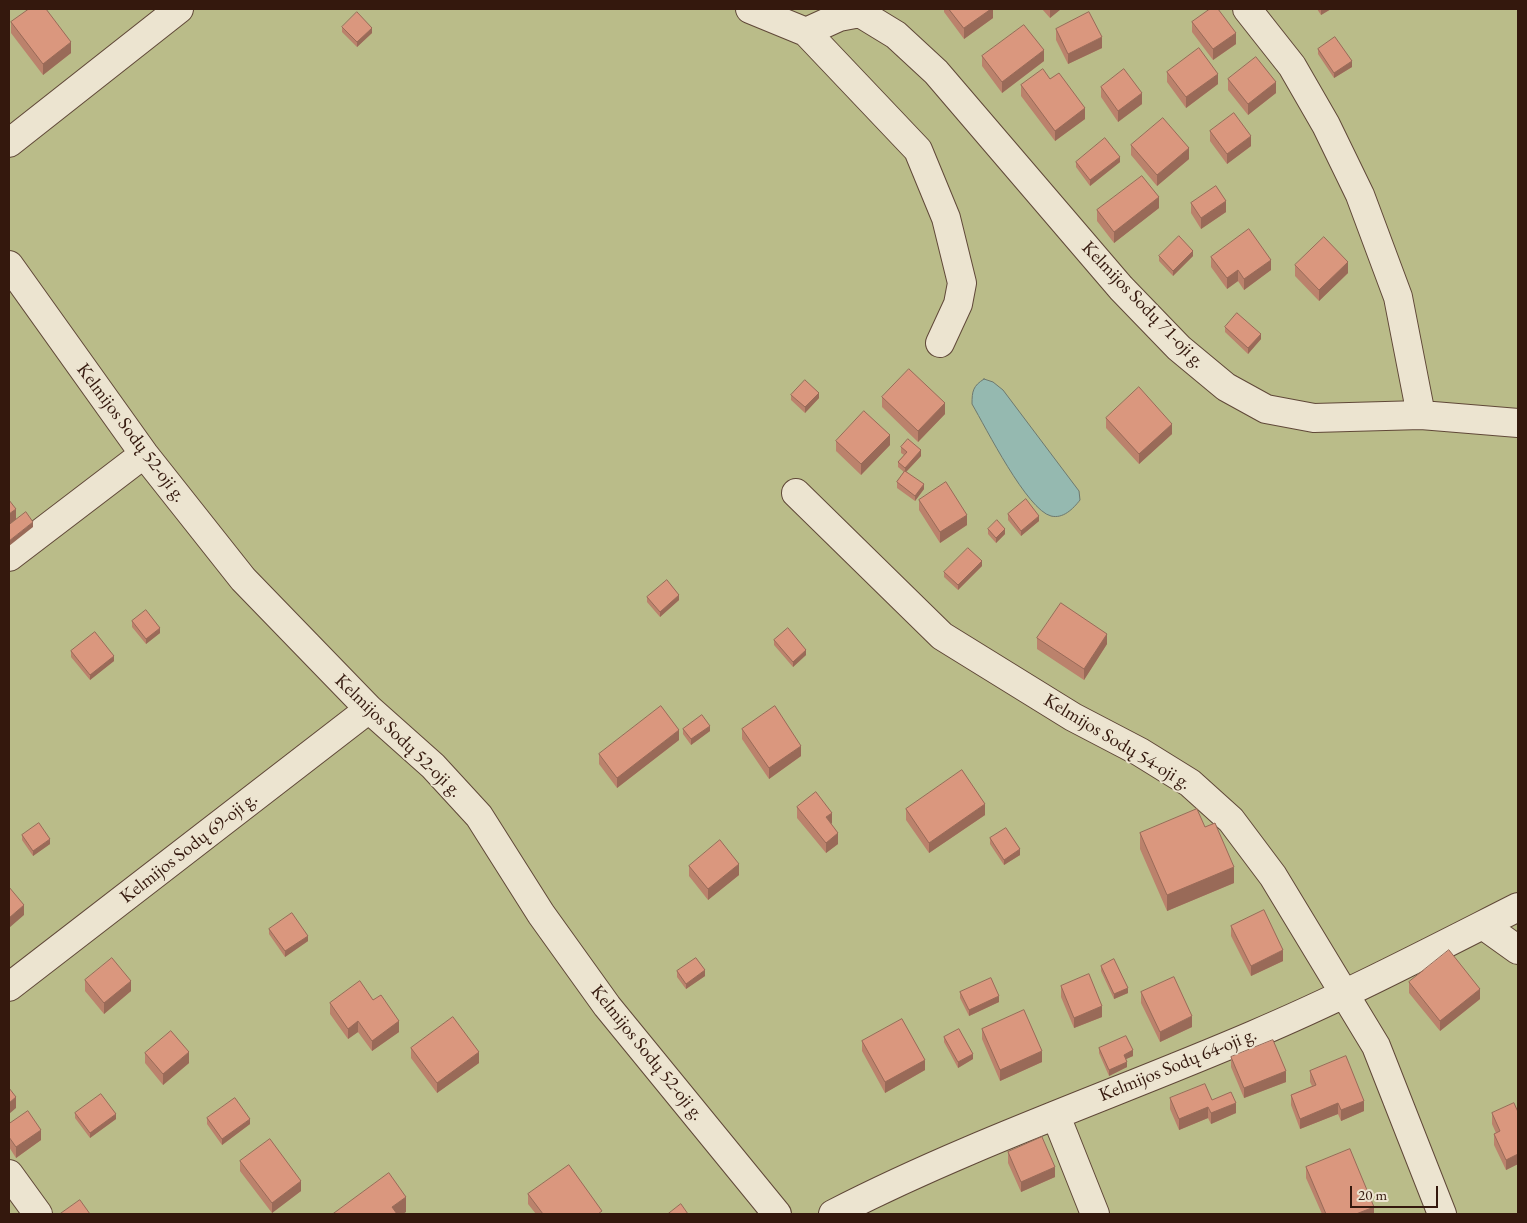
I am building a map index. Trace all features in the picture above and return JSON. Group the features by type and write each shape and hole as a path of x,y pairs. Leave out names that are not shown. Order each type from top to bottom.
{"street":[{"path":"9,143 179,9"},
{"path":"750,9 806,32 918,150 946,218 962,283 958,304 940,343"},
{"path":"1247,9 1292,66 1326,125 1360,195 1398,297 1420,416"},
{"name":"Kelmijos Sodų 71-oji g.","path":"806,32 839,17 860,13 896,34 936,72 1121,288 1179,348 1226,387 1266,409 1314,418 1420,416 1518,423"},
{"name":"Kelmijos Sodų 52-oji g.","path":"9,265 144,454 243,579 369,709 433,766 479,816 541,914 607,1006 777,1214"},
{"path":"9,557 144,454"},
{"name":"Kelmijos Sodų 54-oji g.","path":"796,493 942,636 1073,717 1140,752 1197,789 1231,820 1273,876 1376,1046 1442,1214"},
{"name":"Kelmijos Sodų 69-oji g.","path":"9,987 369,709"},
{"name":"Kelmijos Sodų 64-oji g.","path":"833,1214 888,1186 1254,1035 1518,908"},
{"path":"1483,925 1518,950"},
{"path":"1056,1116 1095,1214"},
{"path":"9,1174 38,1214"}],"green space":[{"path":"9,9 1518,9 1518,1214 9,1214"}],"water":[{"path":"984,379 993,382 1003,390 1079,491 1080,500 1064,515 1055,517 1041,510 1030,499 1008,467 972,404 974,389"}],"building":[{"path":"29,9 46,9 71,42 43,64 11,22"},
{"path":"949,9 991,9 964,28"},
{"path":"1210,9 1218,9 1236,33 1213,49 1192,22"},
{"path":"357,12 372,28 357,42 342,27"},
{"path":"1089,12 1102,37 1068,54 1056,29"},
{"path":"1024,25 1044,50 1002,82 982,56"},
{"path":"1335,37 1352,61 1334,73 1318,49"},
{"path":"1199,48 1218,74 1186,97 1167,72"},
{"path":"1256,57 1276,82 1248,104 1228,79"},
{"path":"1043,69 1050,79 1059,73 1085,108 1055,131 1021,85"},
{"path":"1124,69 1142,93 1118,111 1101,87"},
{"path":"1234,113 1251,136 1227,154 1210,131"},
{"path":"1163,118 1189,148 1157,175 1131,145"},
{"path":"1105,138 1120,157 1090,180 1076,162"},
{"path":"1142,176 1159,197 1114,232 1097,210"},
{"path":"1216,186 1226,201 1201,218 1191,203"},
{"path":"1249,229 1271,260 1244,279 1238,270 1227,278 1211,257"},
{"path":"1179,236 1193,251 1173,271 1159,256"},
{"path":"1324,237 1348,262 1319,290 1295,265"},
{"path":"1237,313 1261,334 1248,348 1225,327"},
{"path":"909,369 945,403 918,431 882,397"},
{"path":"805,380 819,393 805,407 791,395"},
{"path":"1139,387 1172,424 1139,454 1106,418"},
{"path":"864,411 890,435 861,464 836,441"},
{"path":"908,439 921,450 905,468 898,462 907,452 901,447"},
{"path":"905,471 924,484 915,496 897,482"},
{"path":"946,482 967,515 940,532 919,500"},
{"path":"1026,499 1039,516 1021,531 1008,514"},
{"path":"9,500 16,509 9,514"},
{"path":"26,512 33,522 9,541 9,525"},
{"path":"997,520 1005,529 996,538 988,529"},
{"path":"968,548 982,561 958,585 944,572"},
{"path":"667,580 679,595 660,612 647,597"},
{"path":"1061,603 1107,634 1084,669 1037,638"},
{"path":"146,610 160,628 146,639 132,621"},
{"path":"788,628 806,650 793,662 774,640"},
{"path":"95,632 114,656 90,675 71,651"},
{"path":"661,706 679,730 617,778 599,754"},
{"path":"775,706 801,746 769,768 742,729"},
{"path":"702,715 710,726 691,739 683,729"},
{"path":"962,770 985,804 929,843 906,809"},
{"path":"816,792 832,813 826,817 838,833 826,843 797,807"},
{"path":"1197,809 1205,827 1215,823 1234,867 1167,895 1140,833"},
{"path":"39,823 50,839 33,851 22,835"},
{"path":"1006,828 1020,849 1004,860 990,838"},
{"path":"720,840 739,864 708,889 689,866"},
{"path":"9,887 24,905 9,918"},
{"path":"1264,910 1283,950 1251,966 1231,926"},
{"path":"292,913 308,936 285,951 269,929"},
{"path":"1449,950 1480,989 1440,1021 1409,982"},
{"path":"112,958 131,981 104,1003 85,980"},
{"path":"696,958 705,970 686,984 677,971"},
{"path":"1114,959 1128,988 1114,994 1101,966"},
{"path":"1089,974 1102,1006 1074,1018 1061,986"},
{"path":"1174,977 1192,1016 1160,1032 1141,992"},
{"path":"991,978 999,996 969,1010 960,992"},
{"path":"360,981 373,1000 381,995 399,1021 372,1041 358,1021 348,1029 330,1003"},
{"path":"1024,1010 1042,1051 1000,1070 982,1029"},
{"path":"453,1017 479,1052 437,1083 411,1048"},
{"path":"902,1019 925,1060 885,1082 862,1041"},
{"path":"959,1029 973,1054 958,1062 944,1037"},
{"path":"171,1031 189,1052 163,1074 145,1053"},
{"path":"1126,1036 1133,1050 1124,1055 1127,1062 1109,1070 1099,1048"},
{"path":"1273,1040 1286,1071 1244,1088 1231,1057"},
{"path":"1346,1056 1364,1101 1341,1110 1338,1103 1300,1119 1291,1095 1316,1085 1310,1071"},
{"path":"1205,1084 1212,1100 1231,1092 1236,1103 1211,1113 1208,1107 1179,1119 1170,1098"},
{"path":"9,1088 16,1097 9,1103"},
{"path":"101,1094 116,1114 90,1133 75,1113"},
{"path":"235,1098 250,1119 222,1139 207,1118"},
{"path":"1514,1103 1518,1112 1518,1154 1506,1160 1494,1134 1500,1131 1492,1113"},
{"path":"28,1111 41,1130 16,1147 9,1137 9,1124"},
{"path":"1042,1137 1055,1167 1021,1182 1008,1152"},
{"path":"270,1139 301,1181 272,1203 240,1161"},
{"path":"1350,1149 1374,1207 1356,1214 1326,1214 1306,1167"},
{"path":"569,1165 602,1211 598,1214 543,1214 528,1194"},
{"path":"389,1173 406,1197 392,1207 397,1214 333,1214"},
{"path":"80,1200 90,1214 60,1214"},
{"path":"681,1204 688,1214 668,1214"}]}
